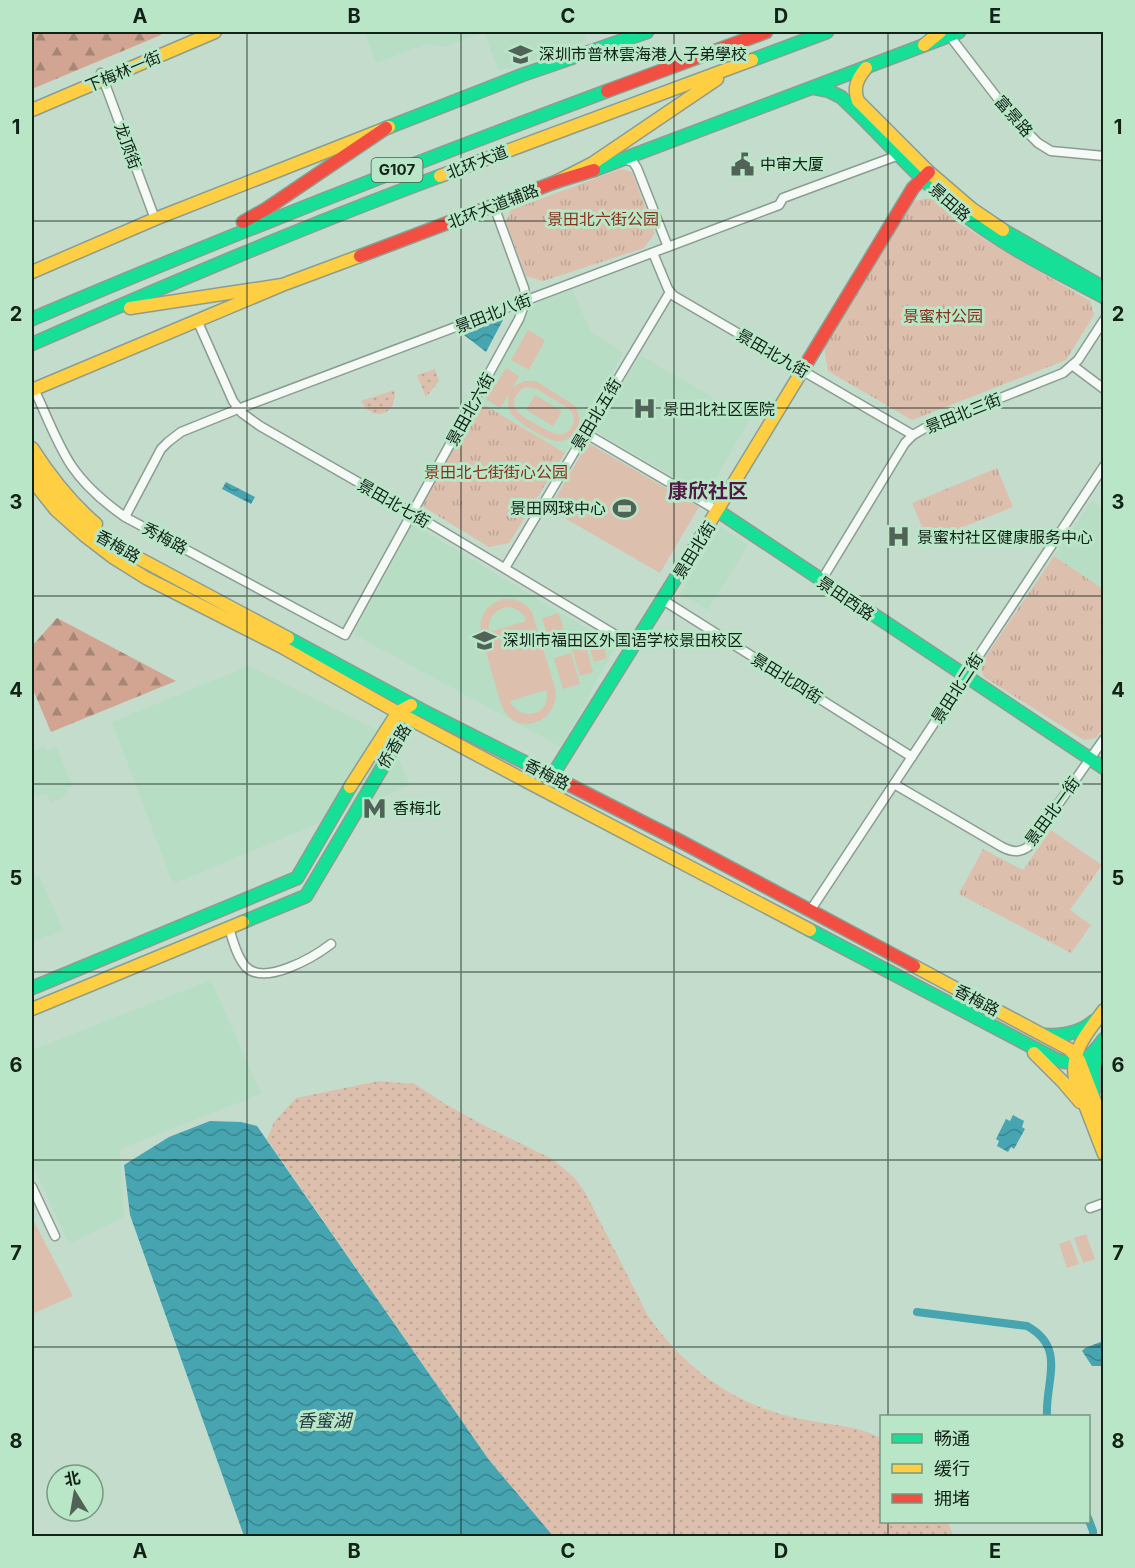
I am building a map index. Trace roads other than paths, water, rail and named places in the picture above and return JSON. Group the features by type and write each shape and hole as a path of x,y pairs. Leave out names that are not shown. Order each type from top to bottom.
{"main road":[{"name":"下梅林一街","path":"32,110 199,32"},
{"name":"下梅林一街","path":"32,103 214,32"},
{"path":"32,272 155,219 386,128 522,75 647,32"},
{"name":"北环大道","path":"32,319 380,176 766,32"},
{"name":"北环大道","path":"32,344 216,264 369,202 827,32"},
{"name":"北环大道辅路","path":"33,390 282,285 814,88 949,33"},
{"path":"558,181 593,163 738,65"},
{"name":"景田路","path":"866,68 858,78 855,87 858,101 959,211 991,234 1104,297"},
{"name":"景田路","path":"814,88 829,91 841,97 899,155 987,220 1104,288"},
{"path":"199,249 266,209 386,128"},
{"name":"景田北街","path":"552,776 718,511 910,193 926,175"},
{"path":"110,311 282,285"},
{"path":"32,448 56,483 85,516 118,542 125,551"},
{"name":"香梅路","path":"32,464 68,517 98,548 117,561 282,647 398,712 675,860 1016,1039 1057,1060 1076,1060"},
{"name":"香梅路","path":"32,480 50,504 99,537 411,705 680,841 1041,1034 1065,1047 1076,1060"},
{"path":"32,493 43,508 73,537 96,553 117,561"},
{"name":"景田西路","path":"718,511 964,677 1104,768"},
{"name":"侨香路","path":"32,988 297,878 336,809 398,712 411,705 411,719 306,896 32,1009"},
{"path":"526,780 552,776"},
{"path":"543,789 552,776"},
{"path":"675,860 670,853 670,848 673,843 680,841"},
{"path":"1041,1034 1056,1036 1073,1033 1087,1027 1102,1013"},
{"path":"1102,1013 1076,1060 1074,1075 1104,1154"},
{"path":"1016,1039 1063,1082 1090,1118"},
{"path":"1076,1060 1087,1058 1100,1044"},
{"path":"1095,1104 1093,1076 1100,1044"},
{"path":"1076,1060 1104,1125"}],"street":[{"name":"富景路","path":"949,33 1012,117 1038,143 1051,150 1104,156"},
{"name":"龙顶街","path":"102,76 155,219"},
{"name":"景田北八街","path":"125,517 161,449 181,432 779,205 783,198 899,155"},
{"path":"622,160 630,161 637,168 668,247"},
{"path":"494,206 522,280 526,300"},
{"path":"653,253 670,292"},
{"name":"景田北九街","path":"670,292 913,435"},
{"name":"景田北五街","path":"505,568 670,292"},
{"name":"景田北六街","path":"345,635 519,319 526,300"},
{"name":"景田北三街","path":"1072,365 1104,314"},
{"name":"景田北七街","path":"197,320 230,397 248,418 634,646"},
{"name":"景田北三街","path":"821,581 905,443 913,435 925,428 1057,375 1078,360 1104,320"},
{"path":"1072,365 1104,389"},
{"name":"秀梅路","path":"33,390 72,467 101,499 125,517 345,635"},
{"name":"景田西路","path":"585,433 718,511"},
{"name":"景田北二街","path":"810,911 1104,466"},
{"name":"景田北四街","path":"664,598 913,754"},
{"name":"景田北一街","path":"894,784 1002,847 1018,852 1028,847 1104,739"},
{"path":"229,928 242,961 252,972 259,974 275,972 310,958 331,944"},
{"path":"32,1187 55,1236"},
{"path":"1090,1208 1104,1203"}],"water":[{"path":"504,318 486,352 464,335"},
{"path":"226,482 255,497 251,504 222,489"},
{"path":"1013,1115 1024,1121 1022,1127 1025,1129 1014,1149 1011,1147 1008,1152 997,1146 999,1141 996,1139 1006,1119 1010,1121"},
{"name":"香蜜湖","path":"210,1121 241,1122 257,1126 489,1460 553,1536 244,1536 130,1215 124,1165 169,1137"},
{"path":"1103,1341 1103,1366 1092,1366 1082,1351"}],"waterway":[{"path":"917,1312 1027,1326 1039,1335 1047,1344 1050,1355 1047,1415"},
{"path":"1090,1523 1093,1536"}],"place":[{"name":"深圳市普林雲海港人子弟學校","path":"521,54"},
{"name":"中审大厦","path":"742,164"},
{"name":"景田北社区医院","path":"645,409"},
{"name":"景田网球中心","path":"624,508"},
{"name":"景蜜村社区健康服务中心","path":"899,537"},
{"name":"深圳市福田区外国语学校景田校区","path":"485,640"},
{"name":"香梅北","path":"375,808"}],"district":[{"name":"康欣社区","path":"708,491"}],"park label":[{"name":"景田北六街公园","path":"603,219"},
{"name":"景蜜村公园","path":"943,316"},
{"name":"景田北七街街心公园","path":"496,472"}]}
